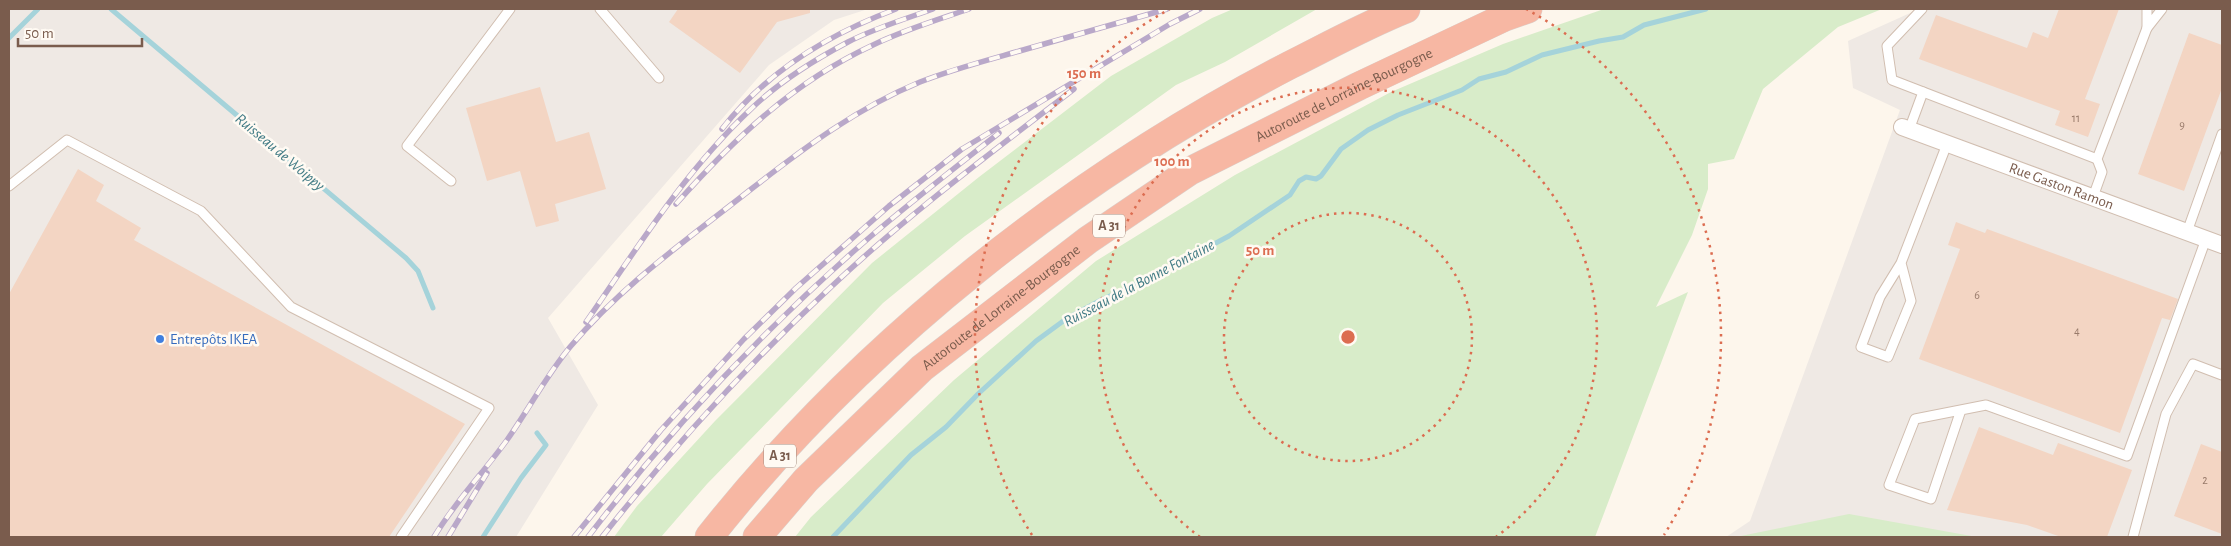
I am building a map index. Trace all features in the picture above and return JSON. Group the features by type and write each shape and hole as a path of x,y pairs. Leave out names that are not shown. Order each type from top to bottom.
{"highway":[{"name":"A 31","path":"709,537 734,506 827,406 893,342 966,278 1021,236 1088,186 1167,134 1259,81 1406,9"},
{"name":"Autoroute de Lorraine-Bourgogne","path":"756,537 806,480 922,368 1088,240 1190,171 1359,86 1505,17 1528,9"},
{"path":"693,537 734,506"}],"street":[{"name":"Rue Gaston Ramon","path":"1905,128 2222,245"}],"lane":[{"path":"451,181 407,146 510,9"},
{"path":"600,9 659,78"},
{"path":"1922,9 1887,46 1892,80 2097,159"},
{"path":"2147,9 2147,28"},
{"path":"2093,197 2102,172 2097,159 2147,28 2162,9"},
{"path":"1905,128 1924,92"},
{"path":"2187,232 2222,134"},
{"path":"9,186 67,140 201,211 291,308 489,408 401,537"},
{"path":"1901,264 1911,302 1888,357 1861,347 1880,297 1901,264 1947,144"},
{"path":"1961,410 1931,499 1889,486 1915,419 1986,405 2127,456 2206,239"},
{"path":"2133,537 2166,414 2193,364 2222,375"}],"shaded area":[{"path":"9,9 868,9 834,20 769,65 548,318 598,405 516,537 9,537"},
{"path":"1919,9 2222,9 2222,537 1726,537 1750,521 1900,110 1853,88 1848,41"}],"green space":[{"path":"1233,9 1317,9 1225,62 1176,85 965,236 883,303 707,484 661,537 614,537 637,506 715,421 872,263 979,177 1111,76 1212,18"},
{"path":"1604,9 1882,9 1838,27 1763,89 1734,159 1708,164 1708,189 1692,235 1656,307 1688,292 1595,537 795,537 811,517 954,380 1096,261 1235,175 1391,92 1503,44"},
{"path":"1849,514 1977,537 1736,537"}],"building":[{"path":"678,9 810,9 810,13 777,22 740,73 669,22"},
{"path":"2059,9 2119,9 2085,99 2100,104 2088,137 2055,125 2060,111 1919,59 1936,15 2027,48 2033,32 2048,38"},
{"path":"2189,33 2222,45 2222,88 2184,191 2138,174"},
{"path":"540,87 556,142 589,132 606,189 555,204 559,221 536,227 520,171 487,181 466,108"},
{"name":"Entrepôts IKEA","path":"78,169 104,185 96,201 141,228 134,240 465,424 389,537 9,537 9,294"},
{"path":"1956,222 1985,233 1987,229 2178,299 2170,320 2162,318 2120,433 1919,359 1960,249 1948,245"},
{"path":"1979,427 2053,455 2058,443 2132,470 2107,537 2061,537 2027,525 1947,510"},
{"path":"2201,444 2222,452 2222,534 2174,516"}],"waterway":[{"name":"Ruisseau de Woippy","path":"9,38 38,9"},
{"name":"Ruisseau de Woippy","path":"111,9 406,258 418,271 433,308"},
{"name":"Ruisseau de la Bonne Fontaine","path":"833,537 911,455 946,427 978,394 1036,341 1066,319 1101,300 1152,277 1229,236 1290,195 1299,181 1306,177 1316,179 1321,176 1341,149 1368,130 1398,115 1462,90 1479,79 1506,72 1542,55 1623,37 1644,25 1706,9"},
{"name":"Ruisseau de Woippy","path":"483,537 521,478 546,445 537,433"}],"railway":[{"path":"722,129 740,108 779,72 823,43 847,30 896,9"},
{"path":"586,322 643,238 683,184 727,133 762,99 797,72 848,42 879,28 933,9"},
{"path":"676,204 720,157 766,114 817,76 844,60 885,40 969,9"},
{"path":"434,537 507,440 561,358 590,324 656,264 811,144 874,104 920,82 971,65 1167,9"},
{"path":"574,537 661,430 744,339 796,288 889,206 962,149 1170,24 1200,9"},
{"path":"602,537 683,439 800,316 860,260 919,210 1074,89"},
{"path":"588,537 652,457 757,343 831,271 934,184 999,133"},
{"path":"448,537 487,473"}],"place":[{"name":"Entrepôts IKEA","path":"160,339"}]}
